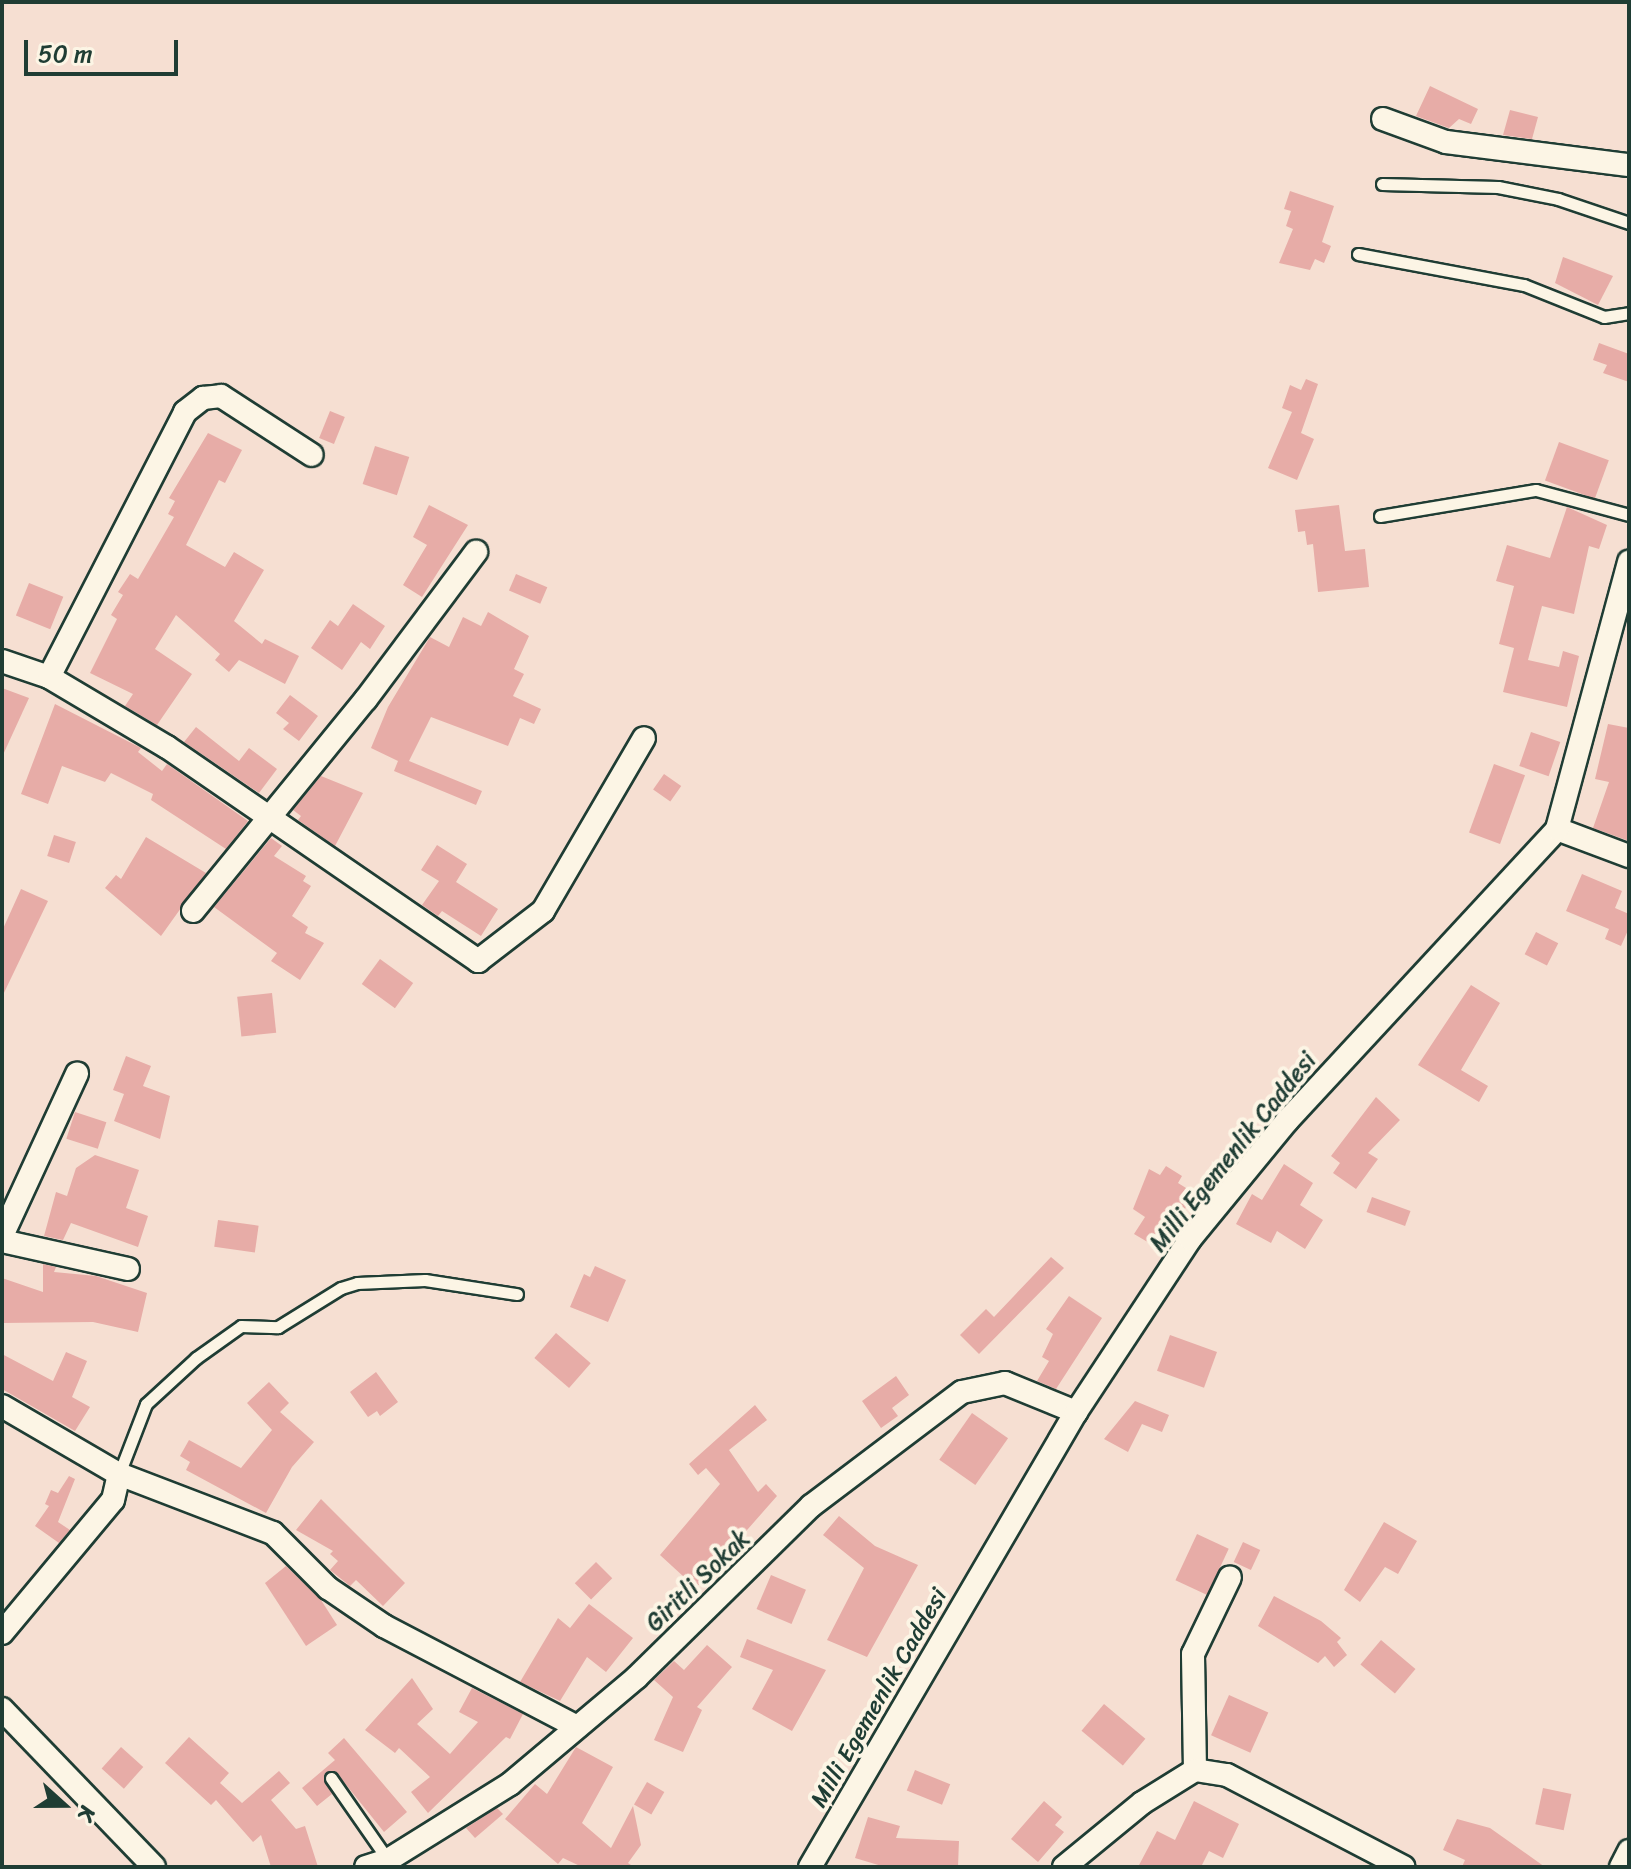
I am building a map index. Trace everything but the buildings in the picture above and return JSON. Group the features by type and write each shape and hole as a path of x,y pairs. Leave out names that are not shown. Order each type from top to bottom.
{"street":[{"path":"1383,119 1446,142 1629,165"},
{"path":"49,677 185,412 203,398 221,396 312,455"},
{"path":"193,911 264,819 366,699 476,552"},
{"name":"Milli Egemenlik Caddesi","path":"810,1867 1076,1412 1190,1239 1277,1133 1557,829 1629,562"},
{"path":"2,661 49,677 167,747 264,819 478,961 543,911 644,738"},
{"path":"1557,829 1629,856"},
{"path":"77,1074 2,1238 128,1269"},
{"name":"Giritli Sokak","path":"383,1865 510,1784 637,1677 811,1506 962,1392 1005,1383 1076,1412"},
{"path":"2,1406 119,1474 273,1533 328,1588 384,1626 577,1727"},
{"path":"2,1633 113,1500 119,1474"},
{"path":"1195,1770 1193,1654 1230,1577"},
{"path":"2,1709 154,1867"},
{"path":"1064,1867 1142,1803 1195,1770 1227,1775 1404,1867"},
{"path":"1621,1867 1629,1851"}],"lane":[{"path":"1382,184 1498,187 1558,199 1629,223"},
{"path":"1358,254 1524,285 1604,317 1629,313"},
{"path":"1380,516 1536,490 1629,515"},
{"path":"119,1474 146,1404 196,1358 241,1326 278,1327 333,1292 357,1283 425,1280 517,1294"},
{"path":"331,1778 383,1865"}]}
